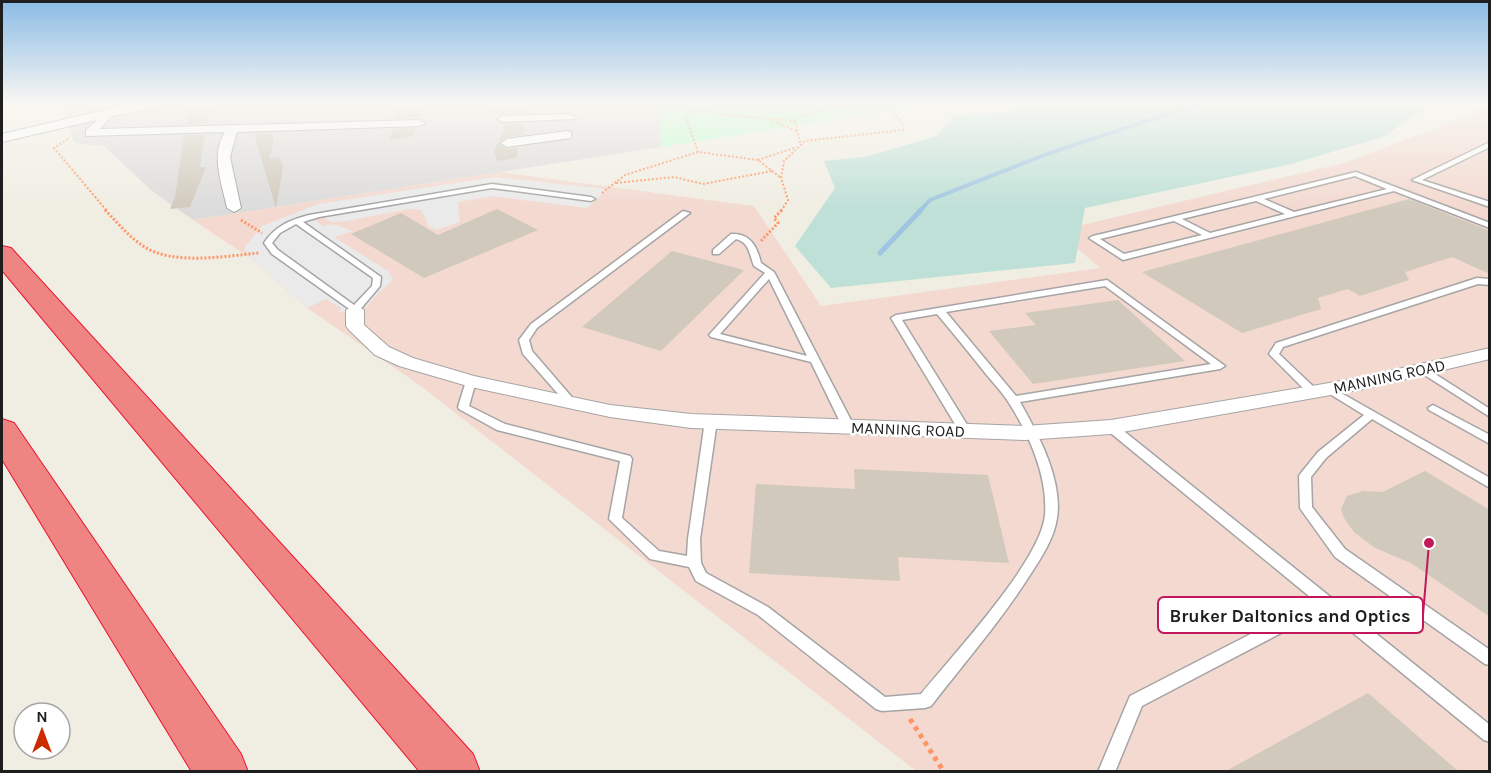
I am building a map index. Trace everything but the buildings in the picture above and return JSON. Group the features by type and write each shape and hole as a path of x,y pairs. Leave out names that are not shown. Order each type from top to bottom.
{"highway":[{"path":"2,254 454,771"},
{"path":"2,431 222,771"}],"street":[{"path":"227,138 224,164 235,212"},
{"path":"507,143 565,138"},
{"name":"MANNING ROAD","path":"355,310 355,326 382,351 406,362 471,381 571,402 651,417 711,421 1032,433 1111,427 1424,370 1490,353"}],"lane":[{"path":"1490,144 1416,180 1490,205"},
{"path":"1395,189 1123,257 1094,238 1356,174 1395,189 1490,226"},
{"path":"297,221 377,277 376,286 355,310 275,252 268,243 271,237 297,221 319,215 492,186 591,199"},
{"path":"1256,198 1292,214"},
{"path":"571,402 527,352 524,340 534,326 686,213"},
{"path":"1175,218 1208,236"},
{"path":"716,252 734,236 745,237 754,247 757,264 770,273 848,426"},
{"path":"770,273 714,335 813,360"},
{"path":"1490,282 1467,284 1279,345 1274,354 1321,390 1372,414 1490,484"},
{"path":"965,430 896,318 1107,283 1220,366 1013,400"},
{"path":"711,421 694,539 694,563 701,577 763,611 882,704 924,701 1035,560 1051,518 1048,481 1032,433 1013,400 939,310"},
{"path":"1424,370 1490,414"},
{"path":"471,381 463,407 501,427 626,459 615,519 655,555 694,563"},
{"path":"1433,408 1490,440"},
{"path":"1372,414 1322,455 1305,476 1306,508 1340,553 1490,659"},
{"path":"1111,427 1490,735"},
{"path":"1106,771 1136,701 1326,603"}],"path":[{"path":"71,138 54,148 129,236 151,251 211,257 275,252"},
{"path":"693,138 698,152"},
{"path":"799,138 800,143"},
{"path":"781,178 784,161 800,143 823,138"},
{"path":"591,199 625,175 698,152 758,160 796,147"},
{"path":"754,247 778,223 774,218 789,201 790,193 781,178 758,160"},
{"path":"616,183 674,177 703,184 772,171"},
{"path":"235,212 271,237"},
{"path":"900,703 944,771"}],"shaded area":[{"path":"72,138 661,138 661,147 193,220 151,190 104,146 74,143"},
{"path":"930,138 1379,138 1291,164 1085,208 1075,263 831,288 795,246 835,188 824,161 865,157"},
{"path":"1410,138 1489,138 1489,771 916,771 418,384 307,308 250,258 193,220 499,172 754,206 821,306 1100,268 1057,231 1344,163"},
{"path":"495,177 607,189 587,208 493,196 458,202 460,222 437,230 429,227 421,210 411,209 346,221 331,222 324,217 315,220 323,226 334,224 353,231 334,237 388,271 393,280 374,297 368,306 339,313 341,308 326,299 307,308 250,258 244,248 262,226 318,204"}],"green space":[{"path":"661,138 717,138 661,147"}],"waterway":[{"path":"920,211 930,200 1047,154 1095,138"},
{"path":"880,253 921,210"}],"place":[{"name":"Bruker Daltonics and Optics","path":"1429,543"}]}
